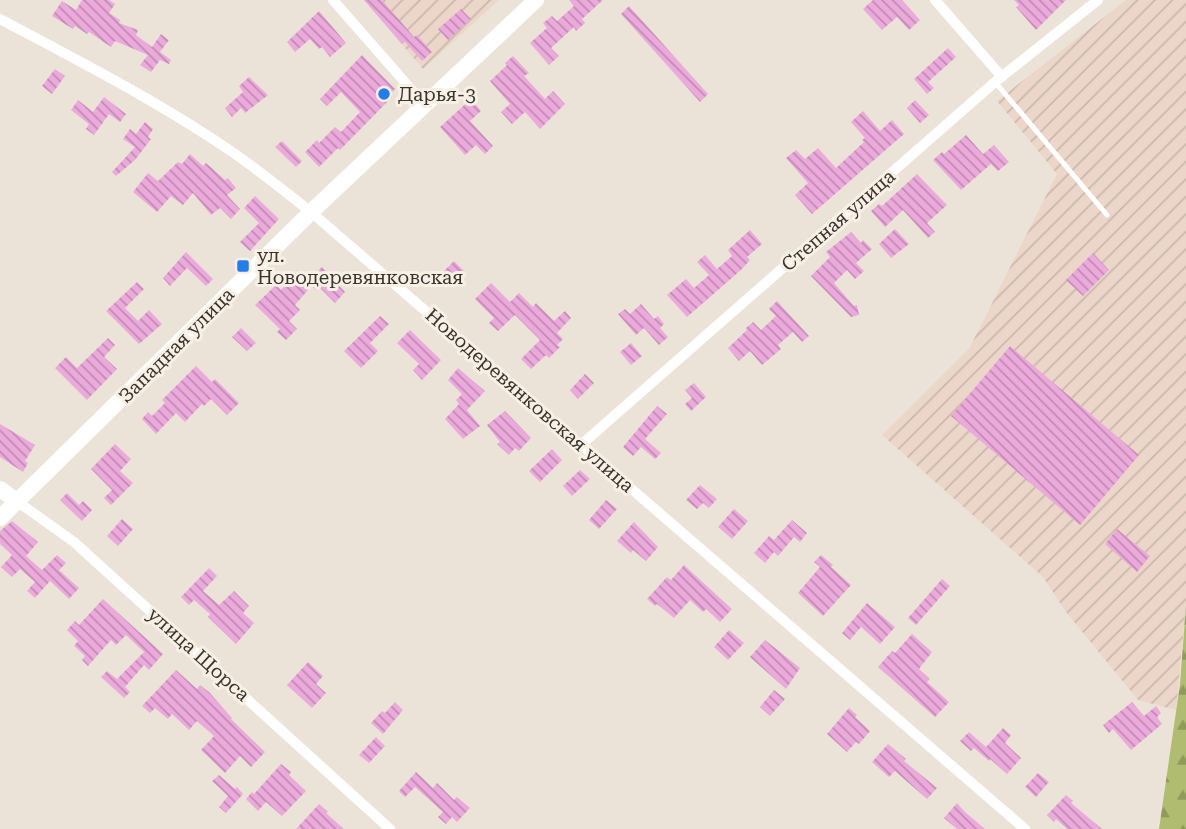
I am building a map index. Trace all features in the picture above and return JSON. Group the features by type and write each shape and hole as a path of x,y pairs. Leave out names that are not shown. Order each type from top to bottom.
{"main road":[{"name":"Западная улица","path":"0,518 311,212 536,0"},
{"name":"улица Щорса","path":"0,489 18,502"}],"street":[{"path":"333,0 424,104"},
{"path":"935,0 999,79"},
{"name":"Степная улица","path":"582,444 999,79 1098,0"},
{"name":"Новодеревянковская улица","path":"0,19 111,79 192,127 237,156 311,212 1025,829"},
{"name":"улица Щорса","path":"18,502 74,542 390,829"}],"lane":[{"path":"999,79 1107,215"}],"shaded area":[{"path":"364,0 499,0 423,69"},
{"path":"1126,0 1186,0 1186,605 1176,710 1138,700 1066,612 1043,577 882,435 969,349 1057,174 997,101"}],"green space":[{"path":"1186,605 1186,829 1159,829 1180,684"}],"building":[{"path":"82,0 109,0 115,4 109,13 120,20 119,23 138,30 136,35 152,47 161,34 169,40 160,52 171,60 169,64 160,60 151,72 140,65 148,55 115,41 111,47 89,32 87,34 75,26 73,29 52,16 62,1 76,10"},
{"path":"364,0 382,0 414,37 417,35 432,52 422,61 405,42 402,44"},
{"path":"569,0 603,0 582,19 585,23 576,31 574,27 551,48 559,56 549,65 530,43 547,28 543,23 552,16 557,21 574,6"},
{"path":"873,0 902,0 920,20 909,30 897,17 882,30 863,9"},
{"path":"1014,0 1066,0 1036,30 1016,7 1019,5"},
{"path":"629,6 708,94 700,102 621,14"},
{"path":"461,9 471,19 448,40 438,29"},
{"path":"319,11 346,43 330,57 310,39 295,52 287,42"},
{"path":"948,48 956,57 928,82 934,88 927,94 914,79"},
{"path":"362,55 395,89 390,94 392,97 340,150 338,148 319,167 305,152 335,127 341,132 360,112 341,92 327,106 320,99"},
{"path":"513,56 529,73 524,76 545,99 553,91 565,104 540,129 525,112 512,124 501,112 510,104 490,81"},
{"path":"55,69 65,76 52,94 42,86"},
{"path":"249,77 268,95 245,113 241,108 232,117 225,108 243,92 239,86"},
{"path":"104,97 126,114 120,122 109,114 94,135 86,129 89,124 71,110 78,100 93,112"},
{"path":"471,99 481,111 470,121 493,146 485,154 476,145 465,155 440,127"},
{"path":"915,100 929,115 920,123 907,108"},
{"path":"863,111 880,131 892,120 904,134 812,214 795,195 808,183 786,158 796,150 805,159 818,148 836,168 864,142 862,140 865,138 851,122"},
{"path":"145,122 153,129 148,137 151,139 135,160 116,176 112,172 135,147 123,139 130,129 136,134"},
{"path":"966,135 983,154 994,145 1009,162 998,171 991,164 961,190 933,160"},
{"path":"282,141 302,161 296,167 275,147"},
{"path":"190,154 203,166 206,163 225,180 228,178 236,188 227,195 240,209 231,219 220,208 211,215 193,193 183,205 171,196 157,212 133,192 148,173 158,181 178,162 182,164"},
{"path":"917,174 947,205 927,223 935,232 928,238 903,210 885,227 871,211 879,204 882,206"},
{"path":"255,196 279,219 250,251 240,242 259,223 244,208"},
{"path":"895,229 909,244 891,258 879,244"},
{"path":"750,230 762,244 747,257 750,260 741,270 687,317 667,295 686,279 694,288 709,275 697,262 705,255 717,269 732,256 728,250"},
{"path":"851,232 861,243 863,240 872,249 856,263 864,271 855,279 847,270 834,283 854,306 857,305 859,315 851,317 811,276 830,257 826,252"},
{"path":"186,252 213,279 206,286 187,268 170,286 163,278"},
{"path":"1093,253 1109,270 1083,296 1066,280"},
{"path":"454,261 464,271 451,284 441,274"},
{"path":"322,267 345,292 335,303 319,287 316,290 307,282"},
{"path":"294,276 308,290 295,305 300,310 289,321 297,329 286,340 277,332 280,329 255,305 276,285 281,290"},
{"path":"137,282 144,289 125,308 138,321 149,310 162,324 139,344 106,311"},
{"path":"491,283 510,302 519,293 533,307 536,303 554,321 565,311 571,318 557,333 563,339 557,345 560,347 549,358 546,355 531,369 521,359 540,340 515,315 498,331 489,323 494,318 475,299"},
{"path":"777,301 809,336 802,342 793,332 778,345 781,349 762,365 750,351 739,361 728,348 753,322 761,330 776,316 769,309"},
{"path":"641,304 654,319 658,316 664,324 660,328 668,337 659,345 644,328 636,335 618,314 625,309 630,314"},
{"path":"380,316 389,324 370,343 378,351 361,368 344,351"},
{"path":"241,328 256,343 247,351 232,337"},
{"path":"410,330 441,360 422,380 413,370 419,364 397,343"},
{"path":"108,338 115,345 104,357 117,369 87,400 55,368 66,357 77,368"},
{"path":"631,343 642,356 631,365 620,352"},
{"path":"1010,346 1139,455 1080,525 951,416"},
{"path":"196,366 212,382 215,379 239,403 227,415 211,399 204,406 202,404 185,422 176,413 156,434 142,419 148,412 152,416 165,403 162,400"},
{"path":"458,368 485,391 467,410 480,426 463,439 445,419 459,404 456,400 462,394 448,380"},
{"path":"585,374 594,383 578,399 570,390"},
{"path":"694,383 706,397 691,411 685,404 692,398 685,390"},
{"path":"657,406 667,414 645,439 661,453 655,459 641,447 633,456 623,447"},
{"path":"505,411 531,438 519,451 515,448 509,455 497,444 500,442 487,425"},
{"path":"0,424 35,445 25,461 28,463 23,472 0,457"},
{"path":"115,444 131,459 120,471 133,483 111,505 104,498 112,490 91,469"},
{"path":"552,449 562,460 540,482 529,471"},
{"path":"580,470 590,479 572,496 563,486"},
{"path":"700,485 717,499 709,508 703,503 697,509 686,500"},
{"path":"67,493 79,505 83,501 92,510 82,521 60,500"},
{"path":"606,500 617,509 599,529 589,520"},
{"path":"734,509 748,521 732,539 718,527"},
{"path":"122,519 133,529 118,546 107,536"},
{"path":"792,520 807,533 800,542 794,537 778,556 774,552 765,563 754,553 769,536 774,540"},
{"path":"12,521 38,542 26,556 42,570 57,555 66,563 59,570 79,588 69,599 50,581 35,598 27,591 35,582 20,569 12,577 1,567 12,555 0,544 0,531"},
{"path":"634,522 658,547 646,561 617,541"},
{"path":"1117,529 1150,556 1137,572 1105,544"},
{"path":"821,555 851,585 823,616 798,593 820,567 814,562"},
{"path":"684,565 732,609 720,622 706,609 703,612 690,600 674,618 647,599 667,577 671,580"},
{"path":"209,568 217,576 203,591 219,605 234,591 249,606 243,613 254,623 236,644 194,600 189,605 181,597"},
{"path":"942,579 950,586 916,625 908,618"},
{"path":"103,599 163,654 149,670 144,665 125,687 130,692 124,698 101,677 107,671 117,679 144,652 126,635 116,645 111,640 88,666 82,660 85,656 74,646 78,641 67,630 75,621 79,625"},
{"path":"867,603 895,627 880,644 861,627 850,640 842,633"},
{"path":"729,630 744,643 728,660 714,647"},
{"path":"912,634 932,652 919,669 930,679 927,682 949,702 935,717 878,667"},
{"path":"765,640 800,668 786,689 750,657"},
{"path":"308,662 323,676 316,684 326,693 312,708 287,685"},
{"path":"176,670 197,689 200,685 209,692 231,719 265,752 251,767 240,756 225,773 201,750 214,736 197,721 189,730 172,714 168,719 155,708 150,713 142,706"},
{"path":"774,690 785,699 770,716 760,707"},
{"path":"395,702 403,710 383,734 371,723"},
{"path":"1132,702 1144,716 1156,706 1161,713 1157,717 1162,724 1131,750 1113,729 1109,733 1103,725"},
{"path":"849,708 870,731 859,744 856,742 847,752 827,734"},
{"path":"1003,728 1011,735 1005,743 1021,758 1007,774 990,759 989,761 974,748 971,751 960,741 969,732 986,747"},
{"path":"376,737 385,746 369,763 359,755"},
{"path":"888,744 937,788 927,799 895,771 889,777 872,762"},
{"path":"281,764 306,791 282,816 266,802 258,811 246,799 252,792 254,794"},
{"path":"416,772 433,788 437,783 454,800 457,797 470,808 457,822 452,817 446,824 438,817 443,812 415,787 405,797 399,791"},
{"path":"1038,773 1049,782 1036,797 1025,787"},
{"path":"219,775 243,794 226,813 219,807 228,796 212,781"},
{"path":"1066,795 1073,801 1071,803 1102,829 1067,829 1056,819 1054,822 1047,815"},
{"path":"957,803 985,829 957,829 944,818"},
{"path":"319,804 328,812 326,813 344,829 296,829"}],"place":[{"name":"Дарья-3","path":"384,94"},
{"name":"ул. Новодеревянковская","path":"243,266"}]}
